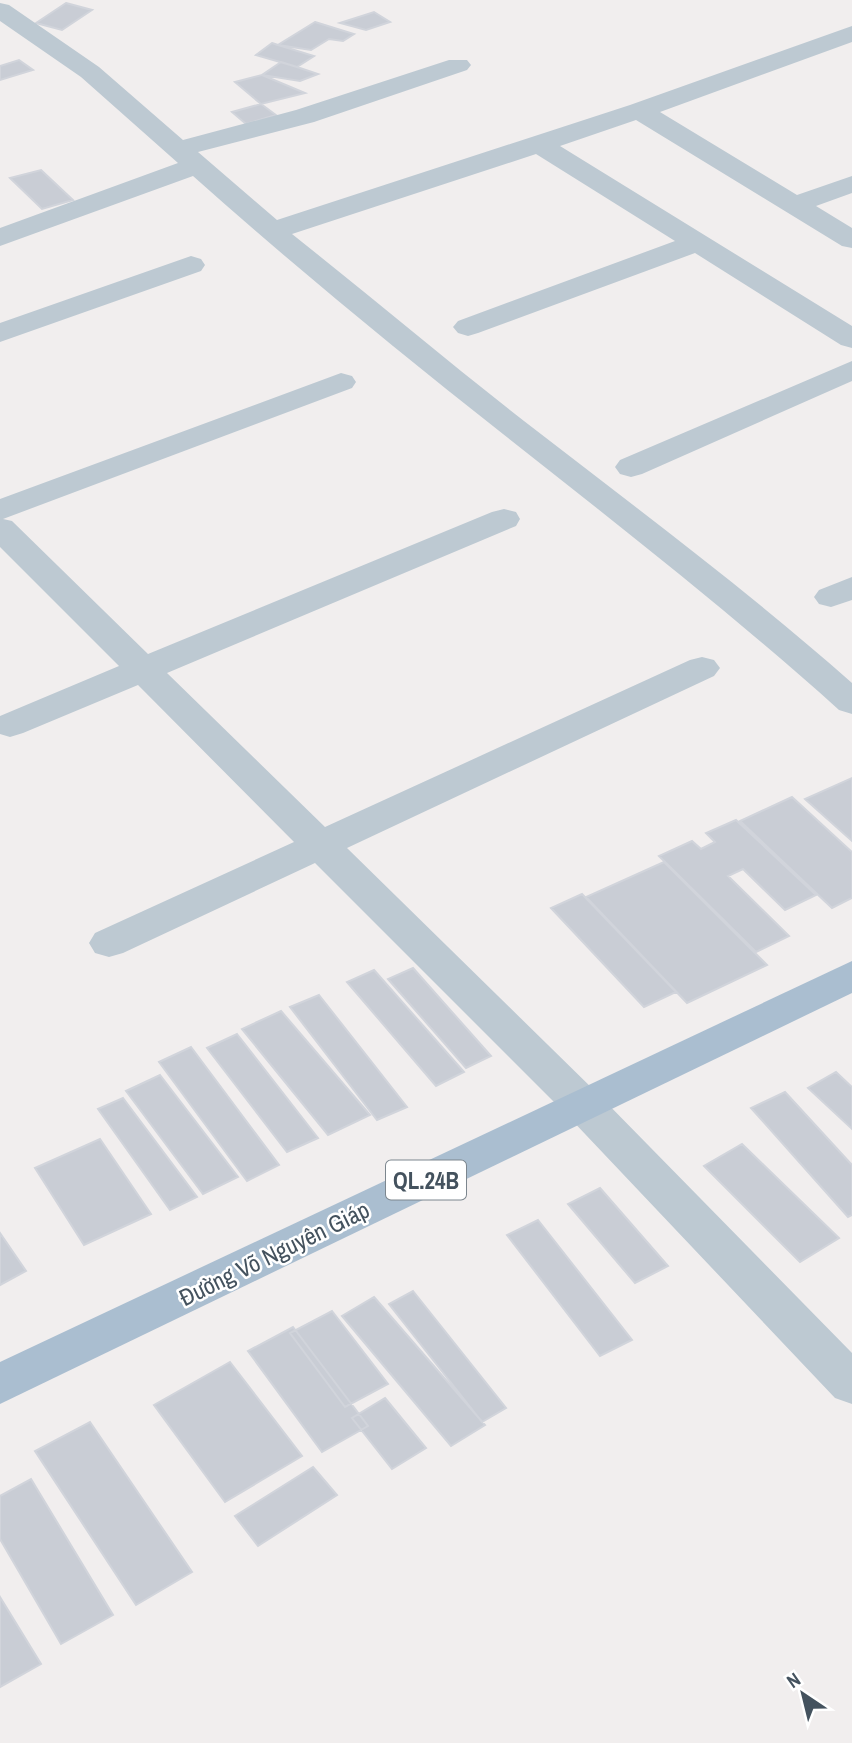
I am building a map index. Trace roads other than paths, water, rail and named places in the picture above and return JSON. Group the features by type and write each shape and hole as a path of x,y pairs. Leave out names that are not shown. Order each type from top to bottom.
{"main road":[{"name":"Đường Võ Nguyên Giáp","path":"0,1384 852,976"}],"street":[{"path":"0,10 90,72 272,231 514,428 591,485 760,620 852,702"},
{"path":"272,231 639,111 852,33"},
{"path":"0,238 186,157 458,65"},
{"path":"639,111 852,240"},
{"path":"538,144 852,339"},
{"path":"794,205 852,184"},
{"path":"468,327 699,242"},
{"path":"0,333 191,265"},
{"path":"631,467 852,370"},
{"path":"0,509 341,382"},
{"path":"10,725 504,519"},
{"path":"0,528 843,1360"},
{"path":"109,943 702,668"}]}
